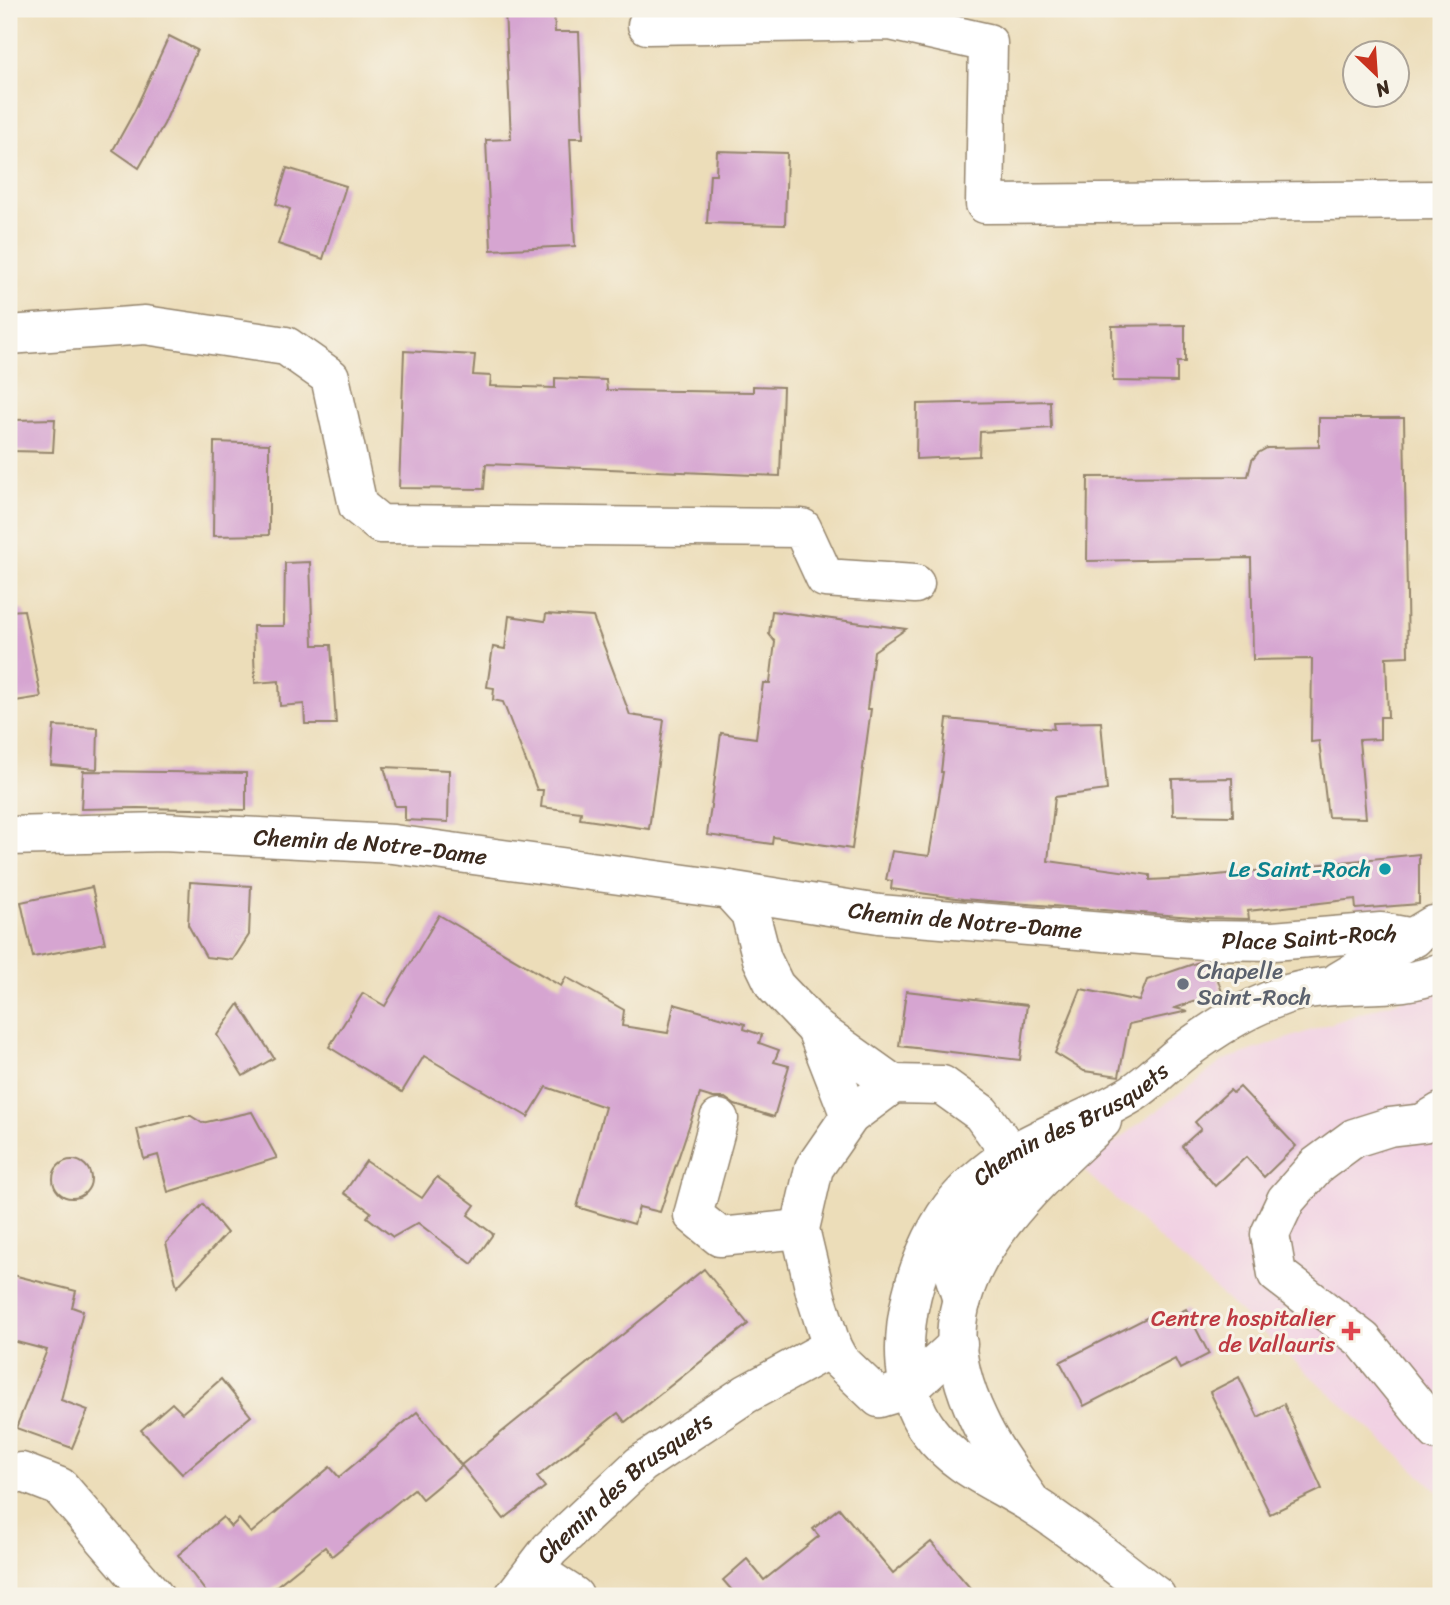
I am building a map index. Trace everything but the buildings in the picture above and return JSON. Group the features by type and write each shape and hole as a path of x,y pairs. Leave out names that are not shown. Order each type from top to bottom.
{"street":[{"path":"647,25 890,21 988,43 985,204 1441,200"},
{"path":"9,335 145,325 286,346 330,377 358,506 380,524 802,528 825,578 915,584"},
{"name":"Chemin de Notre-Dame","path":"9,836 163,832 393,844 729,890 878,914 1204,940"},
{"path":"729,890 750,913 762,959 775,986 816,1029 893,1084 942,1086 981,1113 1011,1154 1011,1177 978,1216 957,1251 954,1275 962,1300"},
{"name":"Place Saint-Roch","path":"1204,940 1273,941 1432,930"},
{"name":"Chemin des Brusquets","path":"1331,985 1432,930"},
{"name":"Chemin des Brusquets","path":"894,1394 905,1351 906,1317 930,1243 946,1215 977,1180 1011,1154 1132,1093 1229,1019 1284,995 1331,985 1431,976 1441,971"},
{"path":"816,1029 850,1116"},
{"path":"893,1084 850,1116 814,1168 800,1229 817,1300 832,1347 839,1360 894,1394 952,1454 984,1478 1035,1506 1152,1595"},
{"path":"1035,1506 1001,1459 978,1418 963,1378 957,1326 962,1300 988,1242 1013,1210 1043,1177 1132,1093"},
{"path":"1437,1431 1363,1340 1277,1274 1270,1234 1286,1200 1316,1166 1353,1138 1390,1127 1423,1123 1441,1112"},
{"path":"719,1119 692,1215 720,1237 800,1229"},
{"path":"894,1394 958,1344"},
{"name":"Chemin des Brusquets","path":"524,1583 550,1549 641,1464 746,1394 832,1347"},
{"path":"9,1474 21,1472 60,1486 154,1596"},
{"path":"524,1583 574,1596"}],"shaded area":[{"name":"Centre hospitalier de Vallauris","path":"1441,986 1441,1494 1081,1168 1224,1060"}],"place":[{"name":"Le Saint-Roch","path":"1385,869"},
{"name":"Chapelle Saint-Roch","path":"1183,984"},
{"name":"Centre hospitalier de Vallauris","path":"1351,1331"}]}
